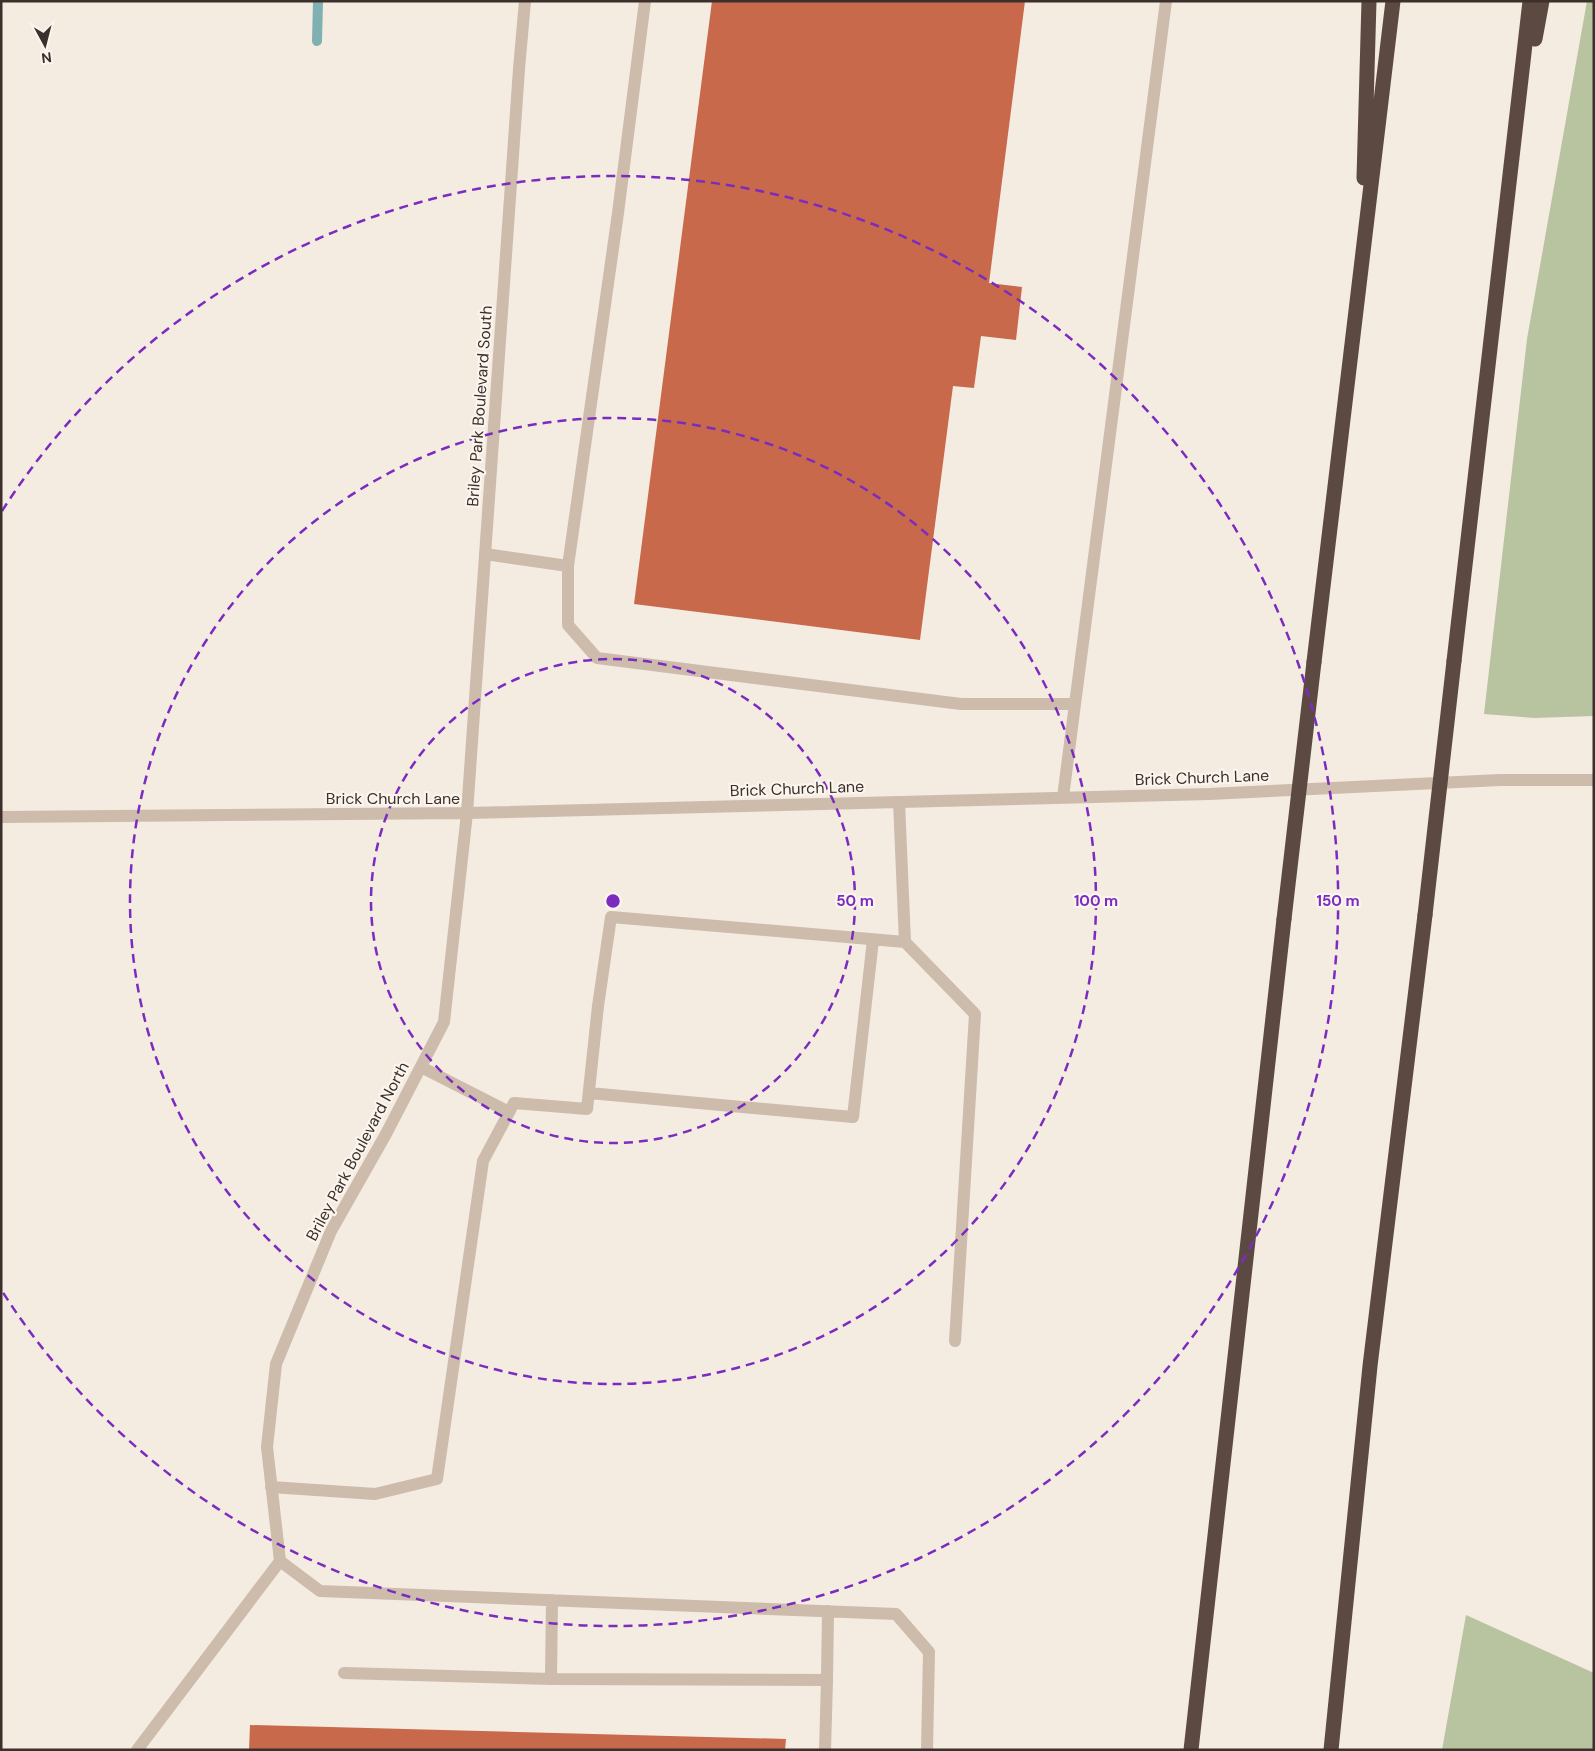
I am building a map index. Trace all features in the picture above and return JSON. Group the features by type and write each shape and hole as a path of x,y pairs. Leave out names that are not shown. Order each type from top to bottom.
{"highway":[{"path":"1361,274 1369,1"},
{"path":"1191,1750 1284,920 1393,1"},
{"path":"1331,1750 1370,1366 1425,915 1530,1"},
{"path":"1512,158 1542,1"}],"street":[{"name":"Briley Park Boulevard South","path":"467,813 525,1"},
{"path":"646,1 568,566 568,625 597,658 961,704 1075,704"},
{"path":"1063,798 1166,1"},
{"path":"485,554 568,566"},
{"name":"Brick Church Lane","path":"1,817 467,813 1209,794 1500,780 1594,780"},
{"path":"899,802 905,942 975,1014 955,1341"},
{"name":"Briley Park Boulevard North","path":"280,1561 267,1448 276,1364 330,1230 386,1134 444,1022 467,813"},
{"path":"272,1488 375,1494 437,1479 483,1161 514,1103 587,1109 598,1006 611,917 905,942"},
{"path":"589,1094 853,1117 874,940"},
{"path":"421,1066 510,1112"},
{"path":"137,1750 280,1561 320,1591 896,1614 929,1652 927,1750"},
{"path":"551,1679 552,1600"},
{"path":"825,1750 828,1611"},
{"path":"344,1673 551,1679 826,1680"}],"green space":[{"path":"1587,1 1594,1 1594,716 1534,718 1484,714 1527,339"},
{"path":"1466,1615 1594,1673 1594,1750 1442,1750"}],"building":[{"path":"712,1 1025,1 989,283 1022,287 1016,340 981,336 974,388 953,386 920,640 634,604"},
{"path":"250,1725 786,1739 785,1750 249,1750"}],"waterway":[{"path":"317,41 318,1"}]}
